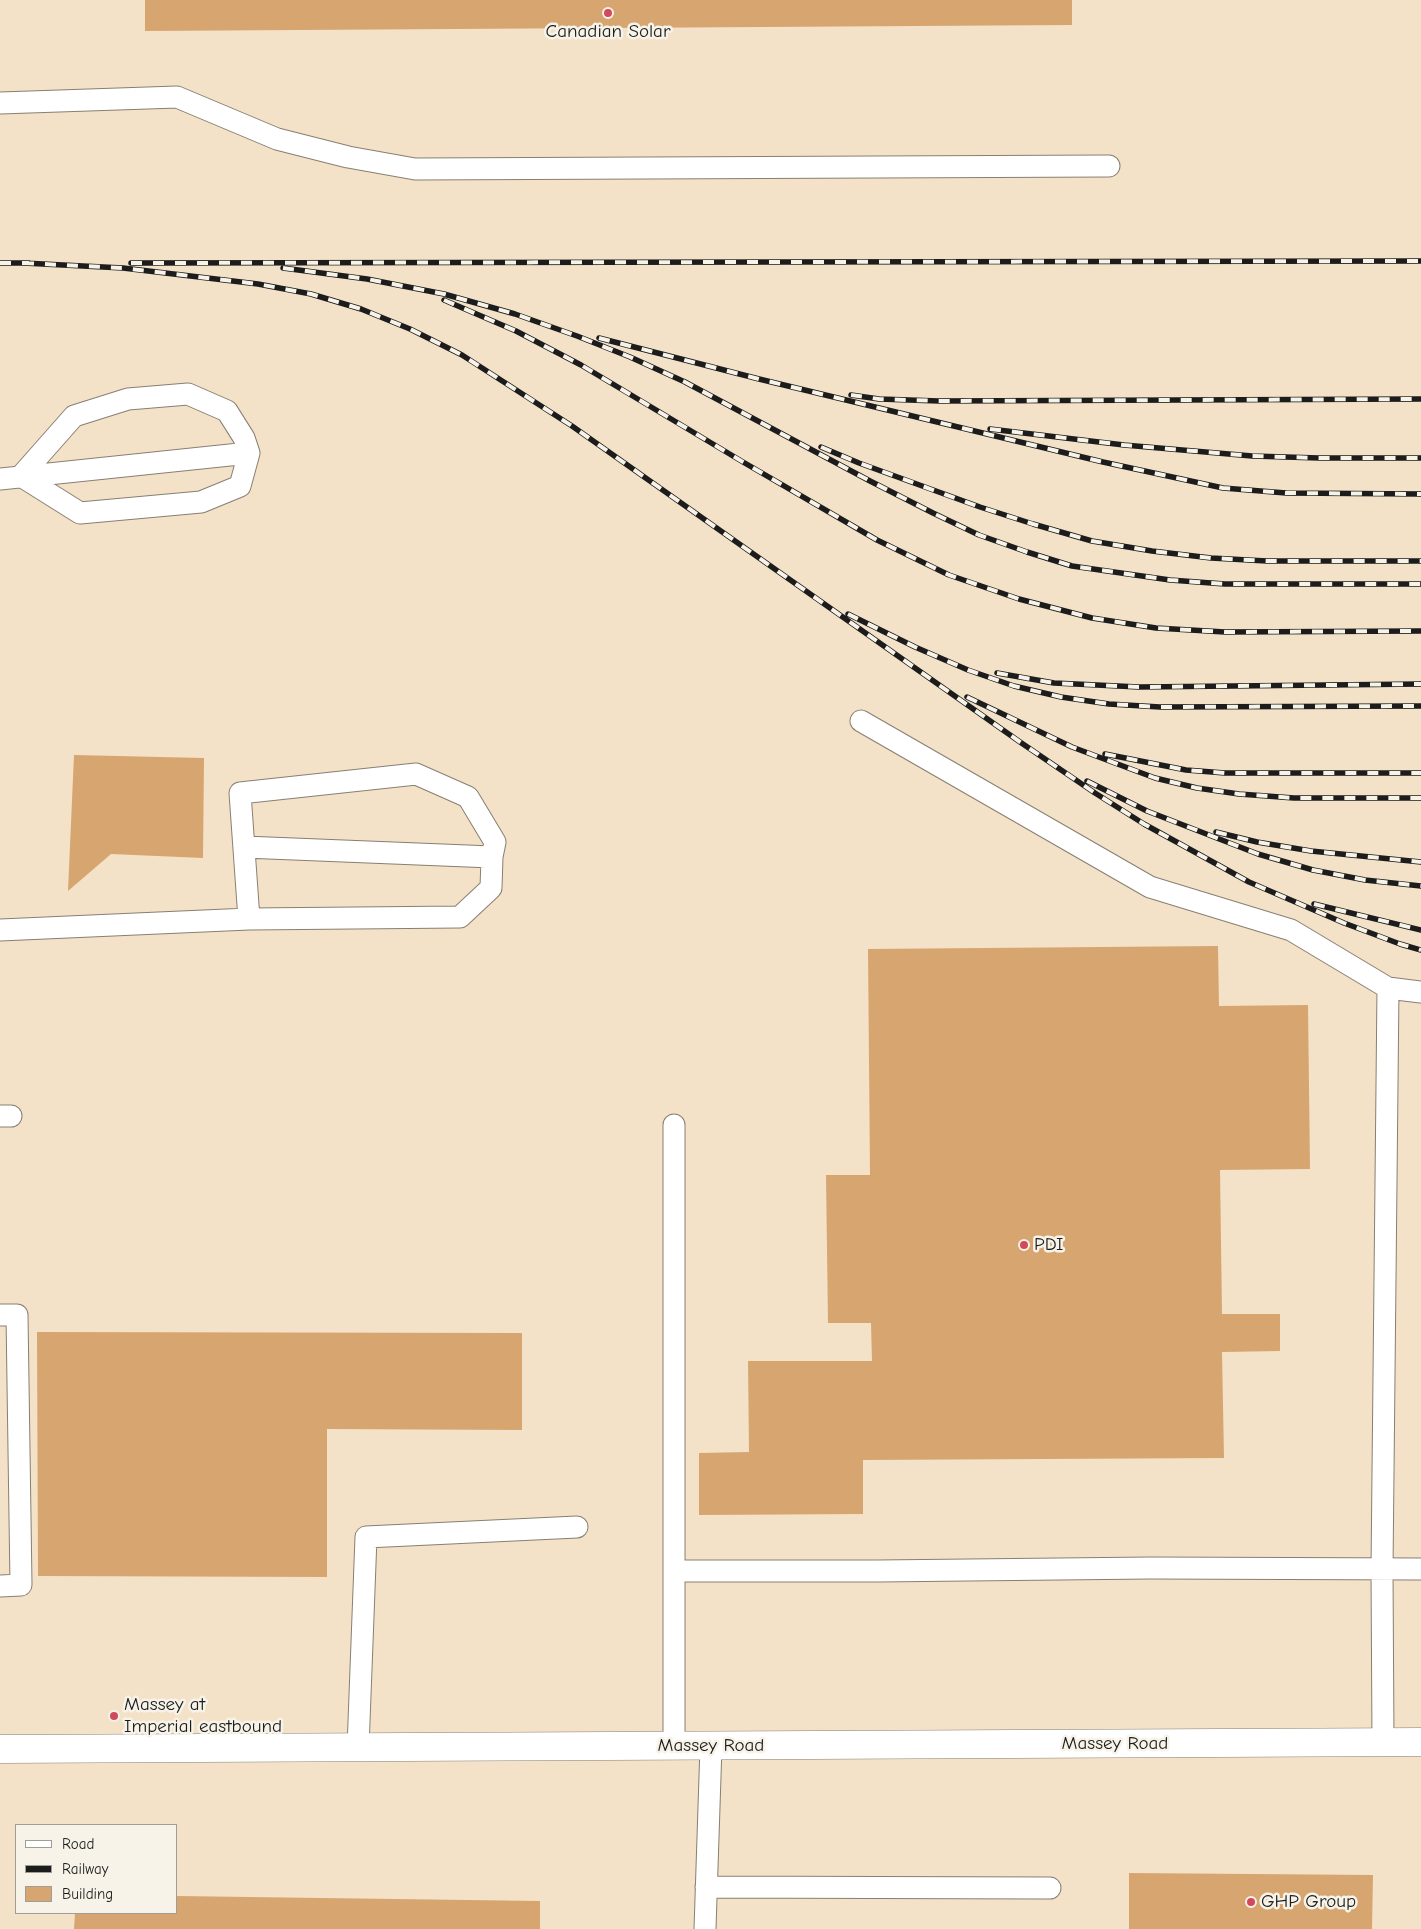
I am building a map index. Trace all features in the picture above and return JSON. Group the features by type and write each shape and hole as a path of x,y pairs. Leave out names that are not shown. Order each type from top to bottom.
{"street":[{"name":"Massey Road","path":"0,1750 1421,1742"}],"lane":[{"path":"0,103 177,98 277,139 348,157 415,169 1109,166"},
{"path":"188,394 228,412 244,438 249,453 240,486 201,502 80,513 21,476 74,416 128,399 188,394"},
{"path":"0,479 249,453"},
{"path":"861,721 1150,887 1291,930 1388,988 1421,992"},
{"path":"0,930 249,919 460,918 491,888 492,858 495,842 468,798 416,774 240,793 249,919"},
{"path":"244,847 492,858"},
{"path":"1383,1742 1382,1568 1388,988"},
{"path":"674,1125 674,1746"},
{"path":"0,1315 17,1315 21,1586 0,1586"},
{"path":"358,1748 366,1536 577,1526"},
{"path":"674,1571 1421,1568"},
{"path":"705,1929 711,1746"},
{"path":"706,1887 1050,1888"}],"building":[{"name":"Canadian Solar","path":"145,0 1072,0 1072,25 145,31"},
{"path":"74,755 204,758 203,858 111,854 68,891"},
{"name":"PDI","path":"1218,946 1219,1006 1308,1005 1310,1169 1220,1170 1222,1314 1280,1314 1280,1351 1222,1352 1224,1458 863,1460 863,1514 699,1515 699,1453 749,1452 748,1361 872,1361 871,1323 828,1323 826,1175 870,1175 868,949"},
{"path":"37,1332 522,1333 522,1430 327,1429 327,1577 38,1576"},
{"name":"GHP Group","path":"1129,1873 1373,1875 1372,1929 1129,1929"},
{"path":"178,1896 540,1901 540,1929 74,1929 75,1914 178,1914"}],"railway":[{"path":"131,263 1421,261"},
{"path":"0,263 29,263"},
{"path":"23,263 123,268 258,284 311,294 361,309 410,329 462,355 572,426 1020,742 1144,824 1249,882 1344,923 1421,950"},
{"path":"283,268 367,279 444,294 515,314 577,336 685,382 870,481 979,535 1072,566 1170,580 1225,584 1421,584"},
{"path":"444,300 516,331 581,365 877,540 949,575 1019,599 1092,618 1156,628 1225,632 1421,631"},
{"path":"599,338 759,379 1103,462 1223,488 1286,493 1421,494"},
{"path":"851,395 879,399 939,401 1421,399"},
{"path":"990,429 1124,445 1252,456 1421,458"},
{"path":"821,447 859,463 980,507 1092,541 1211,558 1267,561 1421,561"},
{"path":"848,614 915,647 968,670 1014,686 1061,697 1109,704 1160,707 1421,706"},
{"path":"997,673 1054,683 1139,687 1421,684"},
{"path":"967,697 1072,747 1155,778 1197,788 1239,794 1294,798 1421,798"},
{"path":"1105,754 1186,770 1225,773 1421,773"},
{"path":"1087,781 1147,811 1258,854 1313,870 1365,880 1421,886"},
{"path":"1216,832 1257,842 1311,851 1421,862"},
{"path":"1314,904 1421,930"}],"place":[{"name":"Canadian Solar","path":"608,13"},
{"name":"PDI","path":"1024,1245"},
{"name":"Massey at Imperial eastbound","path":"114,1716"},
{"name":"GHP Group","path":"1251,1902"}]}
